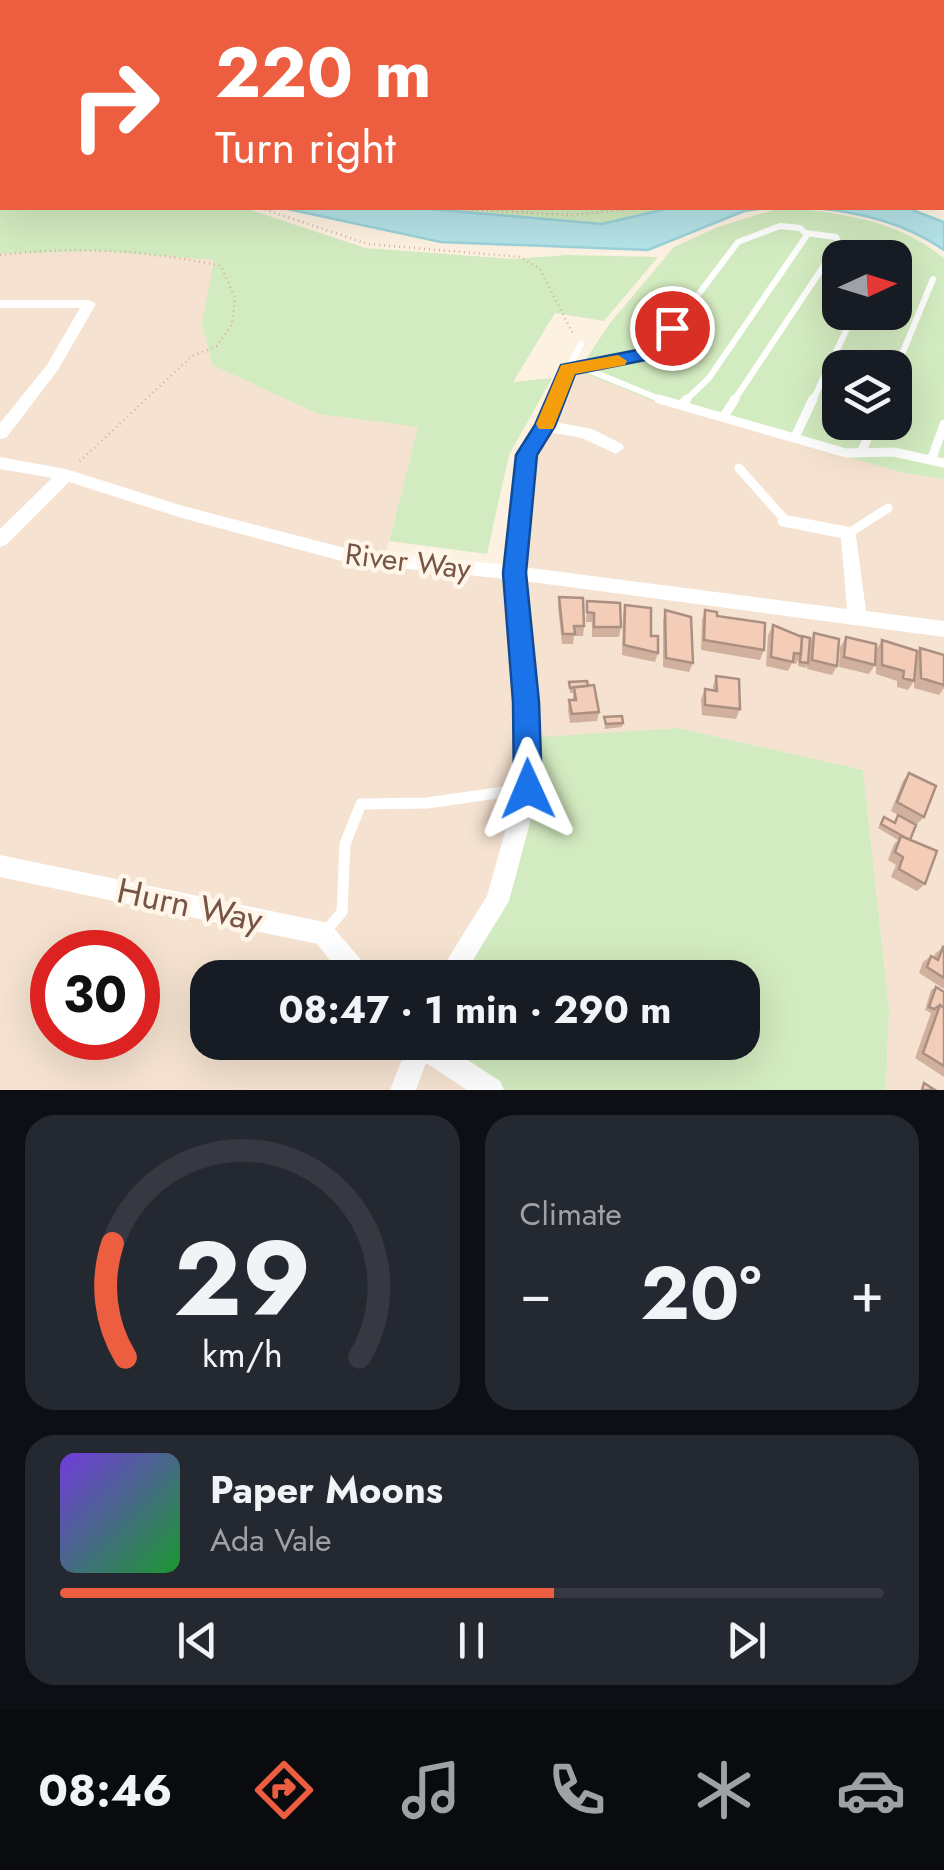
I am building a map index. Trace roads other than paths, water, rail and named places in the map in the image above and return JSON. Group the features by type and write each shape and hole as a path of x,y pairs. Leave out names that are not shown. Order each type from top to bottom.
{"street":[{"path":"0,304 88,304 53,367 0,434"},
{"path":"459,960 497,901 528,789 526,702 514,573 526,455 545,426 566,373"},
{"path":"545,426 586,434 616,448"},
{"name":"River Way","path":"0,463 66,474 182,512 349,556 514,573 944,630"},
{"path":"0,540 66,474"},
{"path":"786,522 849,534 857,618"},
{"name":"Hurn Way","path":"0,866 324,934"},
{"path":"324,934 345,960"},
{"path":"403,1090 413,1060"},
{"path":"444,1060 492,1090"}],"lane":[{"path":"566,373 654,353 738,242 780,226 836,237 839,242 724,416"},
{"path":"682,404 709,378 806,233"},
{"path":"904,350 933,278"},
{"path":"795,438 846,330"},
{"path":"566,373 581,344"},
{"path":"586,369 644,394 846,453 932,458 944,463"},
{"path":"932,458 944,424"},
{"path":"862,451 867,440"},
{"path":"739,468 786,522"},
{"path":"849,534 888,508"},
{"path":"324,934 342,912 345,844 361,804 426,803 528,789"}],"water":[{"path":"292,210 440,210 602,224 662,210 751,210 648,250 441,242"},
{"path":"830,210 912,210 944,222 944,250 914,233"}]}
